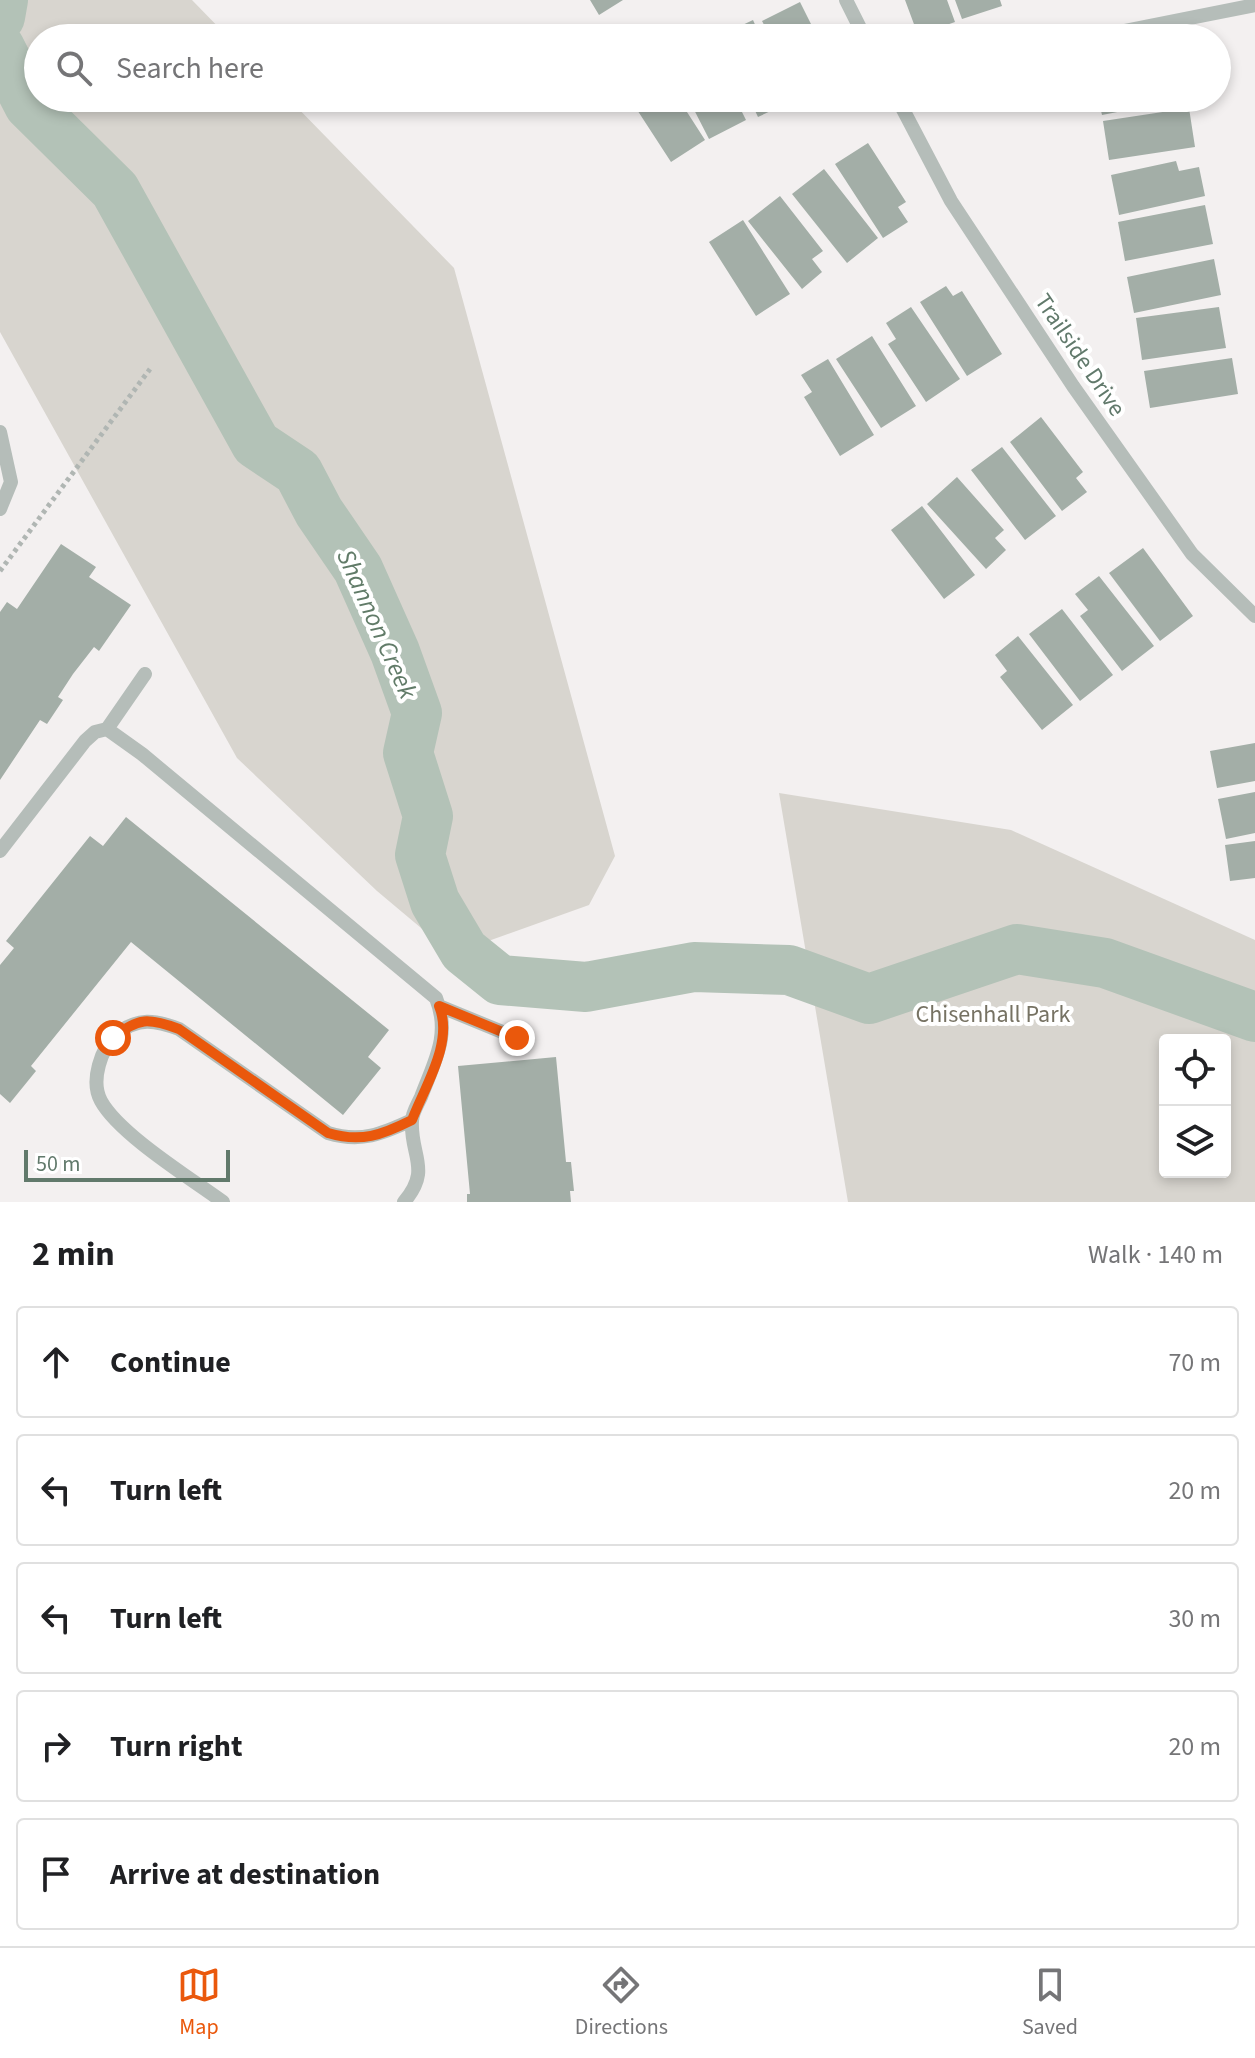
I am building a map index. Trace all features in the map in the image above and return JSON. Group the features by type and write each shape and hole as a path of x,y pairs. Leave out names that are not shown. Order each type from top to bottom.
{"street":[{"path":"846,0 858,24"},
{"path":"1159,24 1255,5"},
{"name":"Trailside Drive","path":"904,112 951,201 1073,386 1192,554 1255,616"},
{"path":"0,432 11,482 0,509"},
{"path":"0,851 85,741 95,732 107,729 145,674"},
{"path":"107,729 142,754 436,998 444,1018 441,1050 412,1120 420,1164 415,1188 404,1202"},
{"path":"439,1006 517,1038"},
{"path":"223,1202 115,1121 99,1098 96,1068 113,1038 129,1024 154,1020 179,1029 328,1133 349,1139 378,1137 412,1120"}],"path":[{"path":"0,571 150,369"}],"green space":[{"path":"0,0 192,0 215,24 24,24 24,112 302,112 454,268 615,856 589,905 452,954 377,891 237,758 0,332"},
{"name":"Chisenhall Park","path":"779,793 1011,830 1255,940 1255,1202 848,1202"}],"building":[{"path":"590,0 623,0 599,15"},
{"path":"905,0 947,0 955,22 949,24 914,24"},
{"path":"955,0 1000,0 1002,6 962,19"},
{"path":"800,2 811,24 764,24 762,21"},
{"path":"638,112 687,112 705,140 671,162"},
{"path":"695,112 742,112 746,120 709,139"},
{"path":"1163,112 1190,112 1195,147 1109,160 1103,121"},
{"path":"868,143 906,202 898,207 908,222 883,238 835,164"},
{"path":"1176,161 1179,171 1199,167 1205,196 1119,215 1111,175"},
{"path":"824,169 878,238 847,263 792,194"},
{"path":"780,196 823,251 812,259 822,272 802,289 748,221"},
{"path":"1205,205 1213,244 1125,261 1118,222"},
{"path":"743,220 790,294 756,316 709,242"},
{"path":"1214,259 1221,295 1134,313 1127,277"},
{"path":"946,286 953,296 962,291 1002,354 967,376 920,302"},
{"path":"911,307 960,379 926,402 888,344 896,339 886,323"},
{"path":"1219,307 1226,348 1142,360 1136,318"},
{"path":"872,336 916,406 881,428 836,359"},
{"path":"1232,358 1238,394 1150,408 1144,371"},
{"path":"828,359 874,435 840,456 804,397 812,392 801,375"},
{"path":"1041,417 1083,472 1076,478 1087,492 1062,511 1010,442"},
{"path":"1002,447 1056,516 1025,540 971,470"},
{"path":"957,477 1004,530 995,538 1006,550 986,569 927,504"},
{"path":"922,506 975,575 944,599 891,530"},
{"path":"61,544 96,567 89,577 131,605 99,651 94,647 73,674 58,697 63,700 47,724 40,720 0,780 0,612 7,602 17,609"},
{"path":"1143,548 1193,616 1160,641 1109,573"},
{"path":"1099,576 1154,646 1122,671 1080,616 1088,610 1075,594"},
{"path":"1062,609 1113,675 1080,701 1029,634"},
{"path":"1018,636 1073,705 1042,730 1000,677 1007,671 995,655"},
{"path":"1255,743 1255,781 1217,788 1210,751"},
{"path":"1255,792 1255,833 1226,839 1218,799"},
{"path":"126,817 389,1030 368,1057 381,1068 343,1115 131,942 31,1066 36,1071 10,1103 0,1094 0,965 14,948 6,941 90,836 103,846"},
{"path":"1255,841 1255,878 1230,881 1225,845"},
{"path":"556,1057 566,1162 571,1162 574,1191 570,1191 571,1202 467,1202 467,1194 470,1194 458,1066"}],"waterway":[{"name":"Shannon Creek","path":"0,17 3,0"},
{"name":"Shannon Creek","path":"0,48 24,95"},
{"name":"Shannon Creek","path":"36,112 115,190 256,444 298,472 319,512 358,569 395,652 417,713 408,753 428,816 420,855 435,902 464,951 500,980 586,987 694,967 789,970 869,999 1017,949 1105,963 1255,1017"}],"route":[{"path":"113,1038 129,1024 154,1020 179,1029 328,1133 349,1139 378,1137 412,1120 441,1050 444,1018 439,1006 517,1038"}]}
